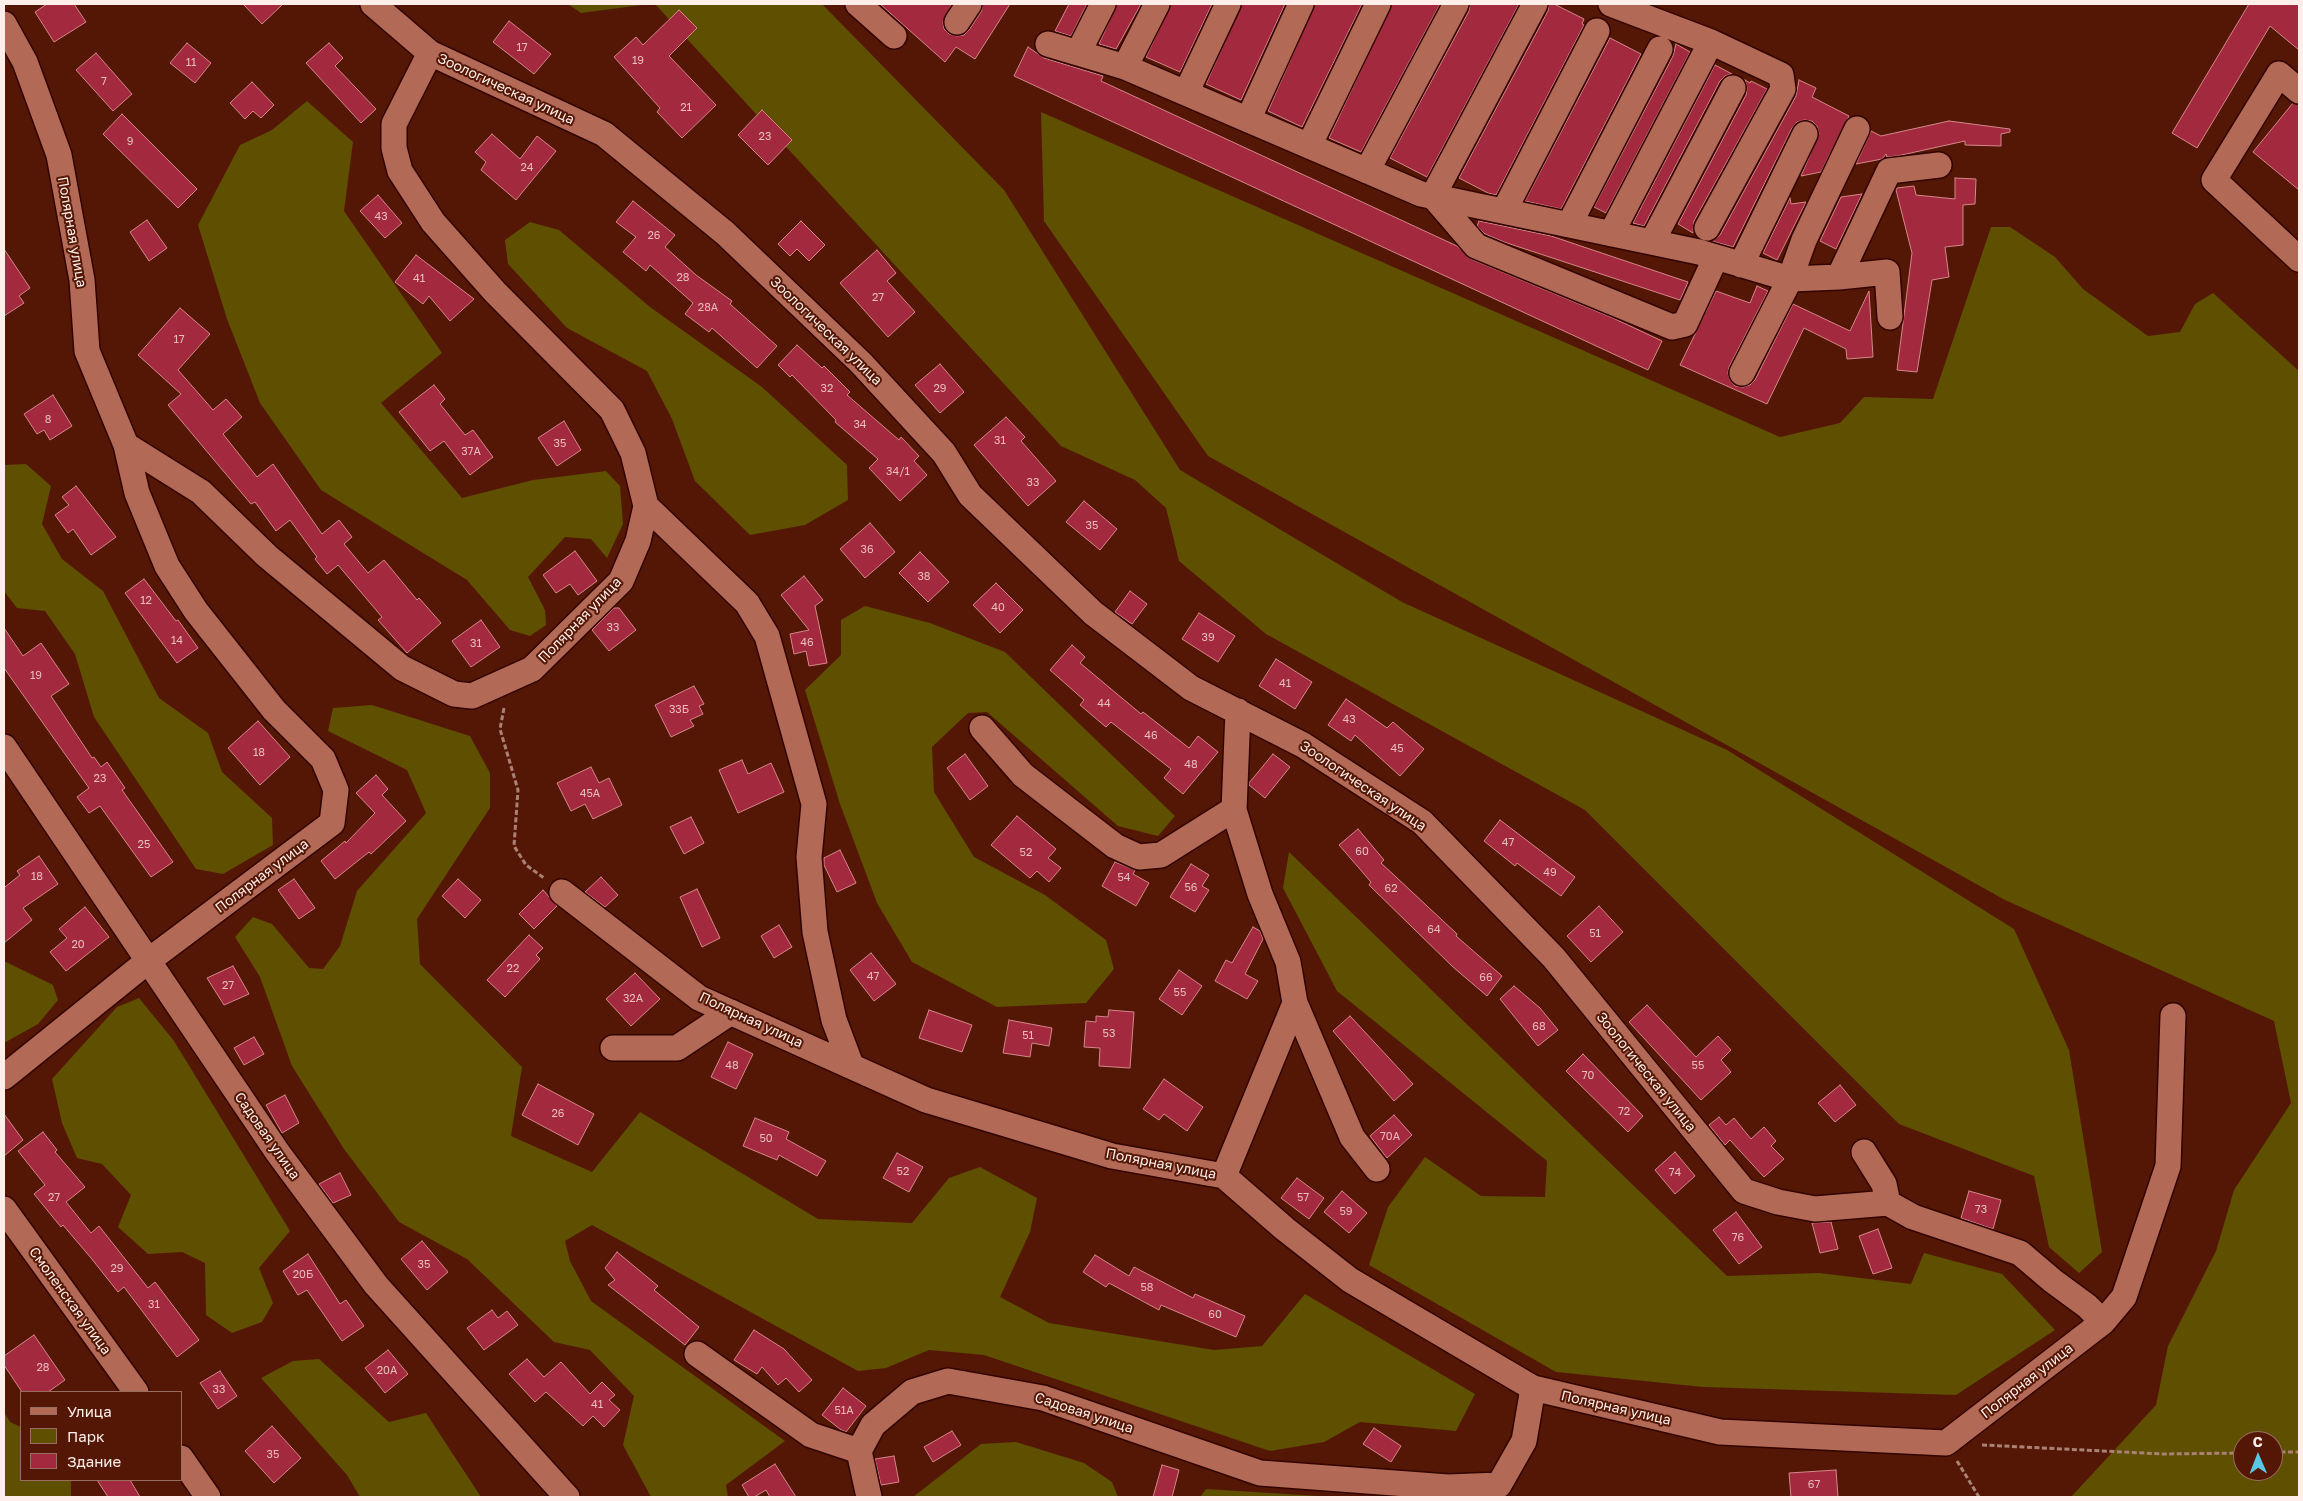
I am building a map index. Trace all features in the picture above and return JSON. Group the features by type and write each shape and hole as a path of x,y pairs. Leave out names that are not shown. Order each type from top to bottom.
{"street":[{"name":"Зоологическая улица","path":"373,4 430,53 604,134 725,233 861,363 944,453 970,495 1093,612 1191,688 1304,745 1422,822 1554,958 1744,1192 1778,1202 1816,1208 1888,1203"},
{"path":"858,4 894,36"},
{"path":"1078,53 1103,4"},
{"path":"1125,67 1157,4"},
{"path":"1186,93 1228,4"},
{"path":"1248,120 1301,4"},
{"path":"1309,146 1378,4"},
{"path":"1367,171 1456,4"},
{"path":"1433,196 1535,4"},
{"path":"1611,4 1711,42 1781,75 1783,89 1707,228"},
{"name":"Полярная улица","path":"4,24 25,62 59,155 82,280 87,351 126,444 137,493 167,566 196,611 274,710 323,759 336,790 332,823 148,961 4,1077"},
{"path":"1504,212 1597,31"},
{"path":"1611,234 1711,42"},
{"path":"1048,44 1125,67 1421,194 1652,242 1716,257 1790,279 1887,272 1890,317"},
{"path":"1569,225 1660,49"},
{"name":"Полярная улица","path":"126,444 201,492 267,556 402,668 454,694 472,696 532,670 621,581 638,541 646,506 633,453 612,410 495,292 433,222 400,171 394,148 394,124 430,53"},
{"path":"2299,91 2279,74 2214,180 2299,259"},
{"path":"1652,242 1733,88"},
{"path":"1742,373 1790,279 1804,240 1857,129"},
{"path":"1741,264 1805,134"},
{"path":"1839,276 1889,171 1939,165"},
{"path":"1433,196 1476,246 1672,327 1685,324 1716,257"},
{"path":"646,506 747,604 767,636 814,804 809,857 815,932 834,1020 851,1065"},
{"path":"1238,712 1234,809 1260,894 1288,962 1295,1002 1352,1138 1378,1169"},
{"path":"982,728 1023,775 1115,846 1139,857 1161,855 1234,809"},
{"name":"Садовая улица","path":"4,746 278,1153 376,1285 567,1497"},
{"name":"Полярная улица","path":"562,892 700,998 926,1100 1103,1154 1224,1176 1285,1229 1350,1280 1533,1388 1720,1432 1946,1443 2103,1322 2124,1297 2168,1166 2173,1016"},
{"path":"1224,1176 1295,1002"},
{"path":"613,1048 677,1048 731,1012"},
{"path":"1864,1152 1884,1184 1888,1203 1913,1217 2020,1253 2087,1306 2103,1322"},
{"name":"Смоленская улица","path":"4,1209 135,1391"},
{"path":"697,1354 811,1435 859,1451 869,1497"},
{"name":"Садовая улица","path":"859,1451 873,1425 912,1392 948,1381 1043,1398 1260,1473 1490,1491"},
{"path":"1490,1491 1524,1441 1533,1388"},
{"path":"182,1459 208,1497"}],"path":[{"path":"512,678 514,691 504,707 500,729 518,790 514,846 526,864 562,892"},
{"path":"1946,1443 2163,1454 2233,1453"},
{"path":"1946,1443 1979,1497"},
{"path":"2283,1452 2299,1452"}],"green space":[{"path":"568,4 649,4 581,13"},
{"path":"655,4 822,4 1004,190 1180,470 1402,602 1727,750 2014,929 2069,1050 2102,1252 2079,1273 2049,1247 2034,1176 1899,1124 1585,810 1266,634 1179,561 1166,508 1135,480 1061,446"},
{"path":"307,101 353,142 344,211 442,353 381,403 462,498 533,480 606,471 620,486 623,524 607,558 591,539 565,537 528,577 545,610 546,625 530,636 510,630 467,580 321,490 260,403 227,319 198,225 240,145 272,130"},
{"path":"1041,112 1780,437 1840,423 1864,397 1933,399 1991,227 2010,227 2055,257 2083,289 2148,336 2180,332 2195,304 2213,293 2299,371 2299,1497 2071,1497 2156,1405 2168,1346 2216,1251 2234,1190 2291,1103 2274,1021 2005,900 1208,456 1044,221"},
{"path":"530,222 559,230 650,307 762,387 847,465 848,500 805,525 750,535 695,481 672,419 647,371 567,328 508,264 505,240"},
{"path":"26,464 51,486 42,524 62,559 103,591 159,698 208,733 222,772 272,818 273,845 223,874 196,869 94,717 75,654 45,611 17,608 4,591 4,465"},
{"path":"865,606 930,623 1005,652 1175,816 1158,836 1118,826 987,712 968,713 932,747 934,792 974,857 1045,895 1106,940 1114,969 1086,1003 997,1007 912,962 877,903 840,804 805,690 841,655 841,620"},
{"path":"372,705 470,736 490,773 490,808 417,919 420,964 522,1067 511,1136 592,1172 640,1112 818,1219 912,1223 949,1178 980,1167 1037,1198 1030,1232 1000,1297 1049,1323 1214,1350 1262,1346 1305,1294 1475,1394 1456,1431 1360,1422 1324,1442 1270,1451 984,1355 929,1350 886,1368 858,1371 592,1225 565,1241 570,1261 591,1301 785,1441 726,1485 728,1497 651,1497 623,1445 634,1396 590,1350 554,1342 467,1259 399,1222 344,1149 292,1066 260,977 235,937 253,917 272,924 309,968 323,969 340,946 357,891 426,813 407,770 328,731 333,708"},
{"path":"1289,852 1727,1276 1819,1273 1911,1284 1924,1253 2002,1274 2055,1330 1956,1395 1703,1387 1556,1372 1369,1265 1388,1207 1425,1157 1481,1196 1545,1197 1547,1161 1337,991 1283,888"},
{"path":"4,961 53,985 58,1000 38,1024 4,1043"},
{"path":"139,998 174,1041 290,1231 259,1268 273,1303 262,1322 232,1333 206,1315 205,1263 182,1252 148,1254 118,1227 131,1195 102,1164 77,1158 62,1123 52,1079 117,1007"},
{"path":"319,1359 389,1422 426,1413 481,1497 360,1497 347,1475 261,1378 293,1361"},
{"path":"4,1412 10,1422 20,1427 20,1481 71,1481 71,1497 4,1497"},
{"path":"1016,1442 1084,1463 1112,1482 1118,1497 913,1497 981,1444"},
{"path":"1206,1489 1335,1497 1200,1497"}],"building":[{"path":"47,4 74,4 86,22 54,42 35,12"},
{"path":"243,4 283,4 262,24"},
{"path":"880,4 952,4 943,22 944,29 949,34 957,36 964,35 969,30 981,12 983,4 1010,4 975,59 956,47 945,62"},
{"path":"1069,4 1087,4 1071,36 1055,31"},
{"path":"1117,4 1141,4 1116,49 1099,44"},
{"path":"1171,4 1212,4 1180,72 1146,57"},
{"path":"1242,4 1285,4 1241,100 1206,84"},
{"path":"1315,4 1362,4 1302,127 1268,111"},
{"path":"1392,4 1440,4 1361,152 1329,138"},
{"path":"1470,4 1519,4 1427,177 1390,158 1469,11"},
{"path":"1549,4 1554,4 1584,19 1582,24 1584,25 1496,195 1488,193 1459,178 1548,11"},
{"path":"2249,4 2299,4 2299,50 2270,26 2197,148 2172,133"},
{"path":"679,10 697,28 669,56 716,105 682,138 657,112 660,108 614,57 636,37 643,45"},
{"path":"509,21 551,54 534,74 493,42"},
{"path":"1610,38 1641,54 1561,209 1525,201"},
{"path":"187,43 211,63 195,83 170,63"},
{"path":"329,43 343,58 335,66 376,109 361,123 306,63"},
{"path":"1676,44 1690,52 1606,213 1594,207 1673,56"},
{"path":"1028,47 1044,58 1103,76 1101,81 1457,246 1471,259 1613,318 1662,341 1648,370 1014,76"},
{"path":"96,53 132,94 113,111 76,70"},
{"path":"1715,65 1732,74 1725,76 1720,81 1644,226 1633,223"},
{"path":"1745,80 1767,89 1694,221 1693,233 1678,224 1746,95"},
{"path":"1799,80 1816,88 1812,97 1849,116 1821,172 1801,176 1819,134 1817,126 1812,121 1804,120 1797,122 1792,128 1733,247 1712,241 1720,235 1796,96"},
{"path":"252,82 274,105 261,118 253,111 245,119 230,103"},
{"path":"2293,103 2299,105 2299,190 2253,152"},
{"path":"762,110 792,140 768,165 738,135"},
{"path":"122,114 197,189 178,208 103,134"},
{"path":"1949,121 2010,129 2010,132 2001,134 2001,146 1965,145 1965,141 1897,156 1887,157 1886,154 1882,159 1856,164 1871,131 1881,136"},
{"path":"492,134 520,159 537,136 556,151 516,200 481,170 486,162 475,152"},
{"path":"1955,178 1976,179 1975,204 1963,205 1963,245 1945,247 1949,277 1932,280 1917,372 1897,370 1912,253 1896,190 1897,188 1914,186 1916,195 1955,199"},
{"path":"1862,194 1836,249 1820,241 1841,197"},
{"path":"378,195 402,223 385,238 360,211"},
{"path":"1790,198 1791,204 1806,202 1777,260 1763,253"},
{"path":"633,201 675,235 665,247 696,275 732,301 730,304 777,346 757,368 712,328 709,332 685,314 693,303 650,265 646,271 623,252 636,237 616,222"},
{"path":"147,220 167,248 149,261 130,232"},
{"path":"801,221 825,245 809,261 797,249 790,256 778,244"},
{"path":"1479,221 1551,236 1688,282 1680,300 1504,242 1485,234 1477,226"},
{"path":"4,249 30,288 19,296 24,303 4,316"},
{"path":"877,250 896,273 887,281 915,312 888,337 840,283"},
{"path":"416,255 474,299 450,321 429,296 423,304 395,282"},
{"path":"1757,286 1768,291 1729,367 1730,380 1735,386 1743,387 1750,385 1755,380 1793,304 1850,331 1869,291 1873,357 1847,359 1846,349 1804,328 1767,404 1680,365 1716,291 1750,303"},
{"path":"180,308 210,334 178,370 213,410 226,399 242,417 223,434 257,477 273,464 322,534 339,520 352,537 344,544 368,573 384,560 417,600 419,598 441,623 407,653 378,620 382,617 338,565 327,574 290,520 276,531 255,502 251,504 168,405 181,394 138,355"},
{"path":"797,345 822,368 824,366 850,392 847,395 899,440 901,437 919,456 914,461 927,475 900,501 869,468 878,459 835,422 836,420 792,375 790,377 778,365"},
{"path":"940,364 964,392 940,413 915,385"},
{"path":"434,385 445,399 440,404 465,435 473,430 493,457 470,475 444,441 430,451 399,412"},
{"path":"53,395 72,426 50,440 44,430 37,434 24,414"},
{"path":"1006,417 1025,437 1021,441 1056,481 1028,506 974,445"},
{"path":"564,421 581,450 557,466 538,438"},
{"path":"76,486 116,537 91,555 73,529 68,533 55,515 69,505 62,497"},
{"path":"1084,501 1117,529 1100,550 1066,522"},
{"path":"870,523 895,552 865,578 840,549"},
{"path":"575,551 597,581 578,595 570,584 556,593 543,575"},
{"path":"920,552 949,582 928,602 899,573"},
{"path":"804,576 823,600 815,606 827,663 809,666 806,651 794,654 790,634 809,630 781,595"},
{"path":"144,579 176,621 178,620 198,648 177,663 125,593"},
{"path":"996,583 1023,610 1000,633 973,605"},
{"path":"1130,591 1147,604 1132,624 1115,612"},
{"path":"614,608 619,608 636,630 609,651 592,630"},
{"path":"1199,613 1235,636 1218,662 1182,639"},
{"path":"481,620 500,647 471,667 452,641"},
{"path":"4,628 23,656 41,643 69,684 51,696 92,758 94,757 101,767 107,762 125,788 122,790 173,862 151,877 100,806 89,813 77,797 89,788 4,668"},
{"path":"1072,645 1085,657 1080,663 1141,714 1143,712 1189,748 1198,736 1218,752 1183,794 1164,778 1171,769 1111,722 1106,727 1080,705 1084,700 1050,670"},
{"path":"1276,659 1312,682 1295,709 1259,686"},
{"path":"694,686 704,704 699,706 703,714 690,720 694,726 671,737 655,705"},
{"path":"1346,699 1387,728 1393,722 1424,749 1400,776 1355,735 1351,741 1328,725"},
{"path":"258,721 290,757 260,785 228,748"},
{"path":"965,754 988,786 970,800 947,768"},
{"path":"1273,754 1290,767 1265,798 1249,783"},
{"path":"742,760 748,774 771,763 784,792 738,813 719,770"},
{"path":"591,767 599,783 609,778 622,805 593,819 585,804 571,811 557,783"},
{"path":"376,775 388,789 382,795 406,821 371,854 369,852 335,879 321,861 345,841 346,843 375,813 356,793"},
{"path":"1017,816 1056,849 1048,858 1061,868 1049,882 1037,871 1030,878 991,845"},
{"path":"691,817 704,843 684,854 670,827"},
{"path":"1500,820 1575,877 1561,896 1517,863 1515,866 1484,841"},
{"path":"1358,829 1384,860 1381,863 1457,934 1456,936 1502,976 1487,996 1453,967 1369,885 1371,882 1339,845"},
{"path":"840,850 856,883 837,892 824,865 824,858"},
{"path":"39,856 58,884 23,908 32,920 4,943 4,885 5,887 20,875 17,871"},
{"path":"1115,862 1135,870 1133,874 1149,883 1136,906 1102,886"},
{"path":"1191,864 1209,875 1202,886 1209,890 1195,912 1170,897"},
{"path":"601,877 618,895 605,907 585,892"},
{"path":"294,879 315,908 299,919 278,890"},
{"path":"458,879 481,900 465,918 442,896"},
{"path":"697,889 720,938 702,947 680,897"},
{"path":"543,890 557,906 534,929 519,914"},
{"path":"1599,906 1623,932 1591,962 1567,936"},
{"path":"85,907 109,937 66,971 50,952 67,938 59,929"},
{"path":"779,925 792,947 774,958 761,936"},
{"path":"1253,927 1260,931 1263,939 1245,974 1258,981 1247,999 1215,981 1226,960 1232,963"},
{"path":"529,935 543,948 536,955 540,959 505,997 487,980"},
{"path":"871,953 896,984 874,1001 850,970"},
{"path":"233,966 249,994 224,1005 207,978"},
{"path":"1179,970 1202,986 1182,1015 1159,999"},
{"path":"635,973 660,999 631,1026 606,999"},
{"path":"1514,986 1540,1008 1558,1030 1538,1046 1500,999"},
{"path":"1647,1005 1696,1057 1718,1036 1731,1050 1721,1060 1731,1072 1701,1100 1629,1022"},
{"path":"929,1010 972,1025 962,1052 919,1038"},
{"path":"1109,1010 1134,1012 1130,1068 1099,1066 1100,1048 1084,1047 1086,1021 1096,1022 1096,1016 1108,1017"},
{"path":"1350,1016 1413,1084 1394,1101 1333,1031"},
{"path":"1009,1020 1052,1028 1049,1046 1032,1043 1030,1057 1003,1053"},
{"path":"254,1037 264,1054 244,1065 234,1048"},
{"path":"728,1042 753,1054 736,1089 711,1077"},
{"path":"1583,1054 1643,1116 1628,1132 1566,1071"},
{"path":"1164,1079 1203,1107 1187,1131 1164,1114 1159,1120 1143,1109"},
{"path":"538,1084 594,1114 578,1145 522,1115"},
{"path":"1840,1085 1856,1105 1835,1122 1818,1103"},
{"path":"285,1095 299,1123 282,1133 266,1105"},
{"path":"4,1114 23,1140 4,1156"},
{"path":"1394,1115 1412,1135 1387,1158 1370,1136"},
{"path":"1719,1117 1726,1125 1734,1118 1751,1139 1764,1127 1776,1141 1771,1146 1784,1159 1764,1177 1730,1140 1725,1145 1709,1125"},
{"path":"755,1118 789,1132 786,1139 826,1161 817,1176 779,1155 777,1160 743,1146"},
{"path":"43,1132 57,1150 55,1152 85,1187 66,1202 91,1233 99,1226 148,1288 155,1282 199,1340 177,1357 124,1287 118,1292 63,1225 61,1227 34,1194 45,1185 18,1151"},
{"path":"1675,1152 1695,1176 1675,1194 1655,1170"},
{"path":"897,1153 923,1167 909,1192 883,1178"},
{"path":"340,1173 351,1195 333,1203 319,1184"},
{"path":"1297,1178 1324,1198 1309,1219 1281,1198"},
{"path":"1342,1191 1367,1213 1349,1233 1324,1212"},
{"path":"1969,1191 2001,1200 1993,1229 1961,1218"},
{"path":"1736,1212 1762,1247 1739,1264 1713,1230"},
{"path":"1831,1222 1838,1249 1820,1253 1812,1223"},
{"path":"1878,1229 1892,1268 1873,1274 1859,1236"},
{"path":"422,1241 448,1272 427,1290 401,1259"},
{"path":"617,1252 658,1286 654,1290 699,1327 685,1345 608,1285 615,1280 605,1268"},
{"path":"308,1254 340,1304 346,1300 364,1326 342,1341 307,1290 298,1295 283,1271"},
{"path":"1095,1255 1129,1276 1134,1267 1193,1298 1195,1294 1245,1316 1236,1337 1161,1305 1159,1310 1109,1283 1106,1287 1083,1272"},
{"path":"492,1310 498,1318 507,1311 518,1325 484,1350 467,1328"},
{"path":"754,1330 784,1349 812,1380 799,1392 786,1378 778,1385 762,1367 757,1374 734,1360"},
{"path":"34,1335 65,1380 49,1391 21,1391 4,1365 4,1356"},
{"path":"388,1350 408,1374 385,1393 365,1368"},
{"path":"527,1359 544,1377 561,1362 590,1394 602,1382 615,1395 609,1400 620,1410 604,1427 593,1416 583,1426 546,1392 535,1402 509,1374"},
{"path":"220,1371 237,1396 218,1409 200,1383"},
{"path":"843,1388 866,1406 846,1432 822,1415"},
{"path":"272,1426 301,1458 274,1483 245,1451"},
{"path":"1374,1428 1401,1446 1391,1462 1363,1444"},
{"path":"952,1431 961,1445 933,1462 924,1447"},
{"path":"894,1456 899,1482 881,1485 875,1459"},
{"path":"775,1464 796,1497 770,1497 766,1490 754,1497 749,1497 742,1485"},
{"path":"1162,1465 1179,1470 1172,1497 1153,1497"},
{"path":"1836,1470 1838,1497 1791,1497 1789,1473"},
{"path":"98,1481 131,1481 140,1497 108,1497"}]}
